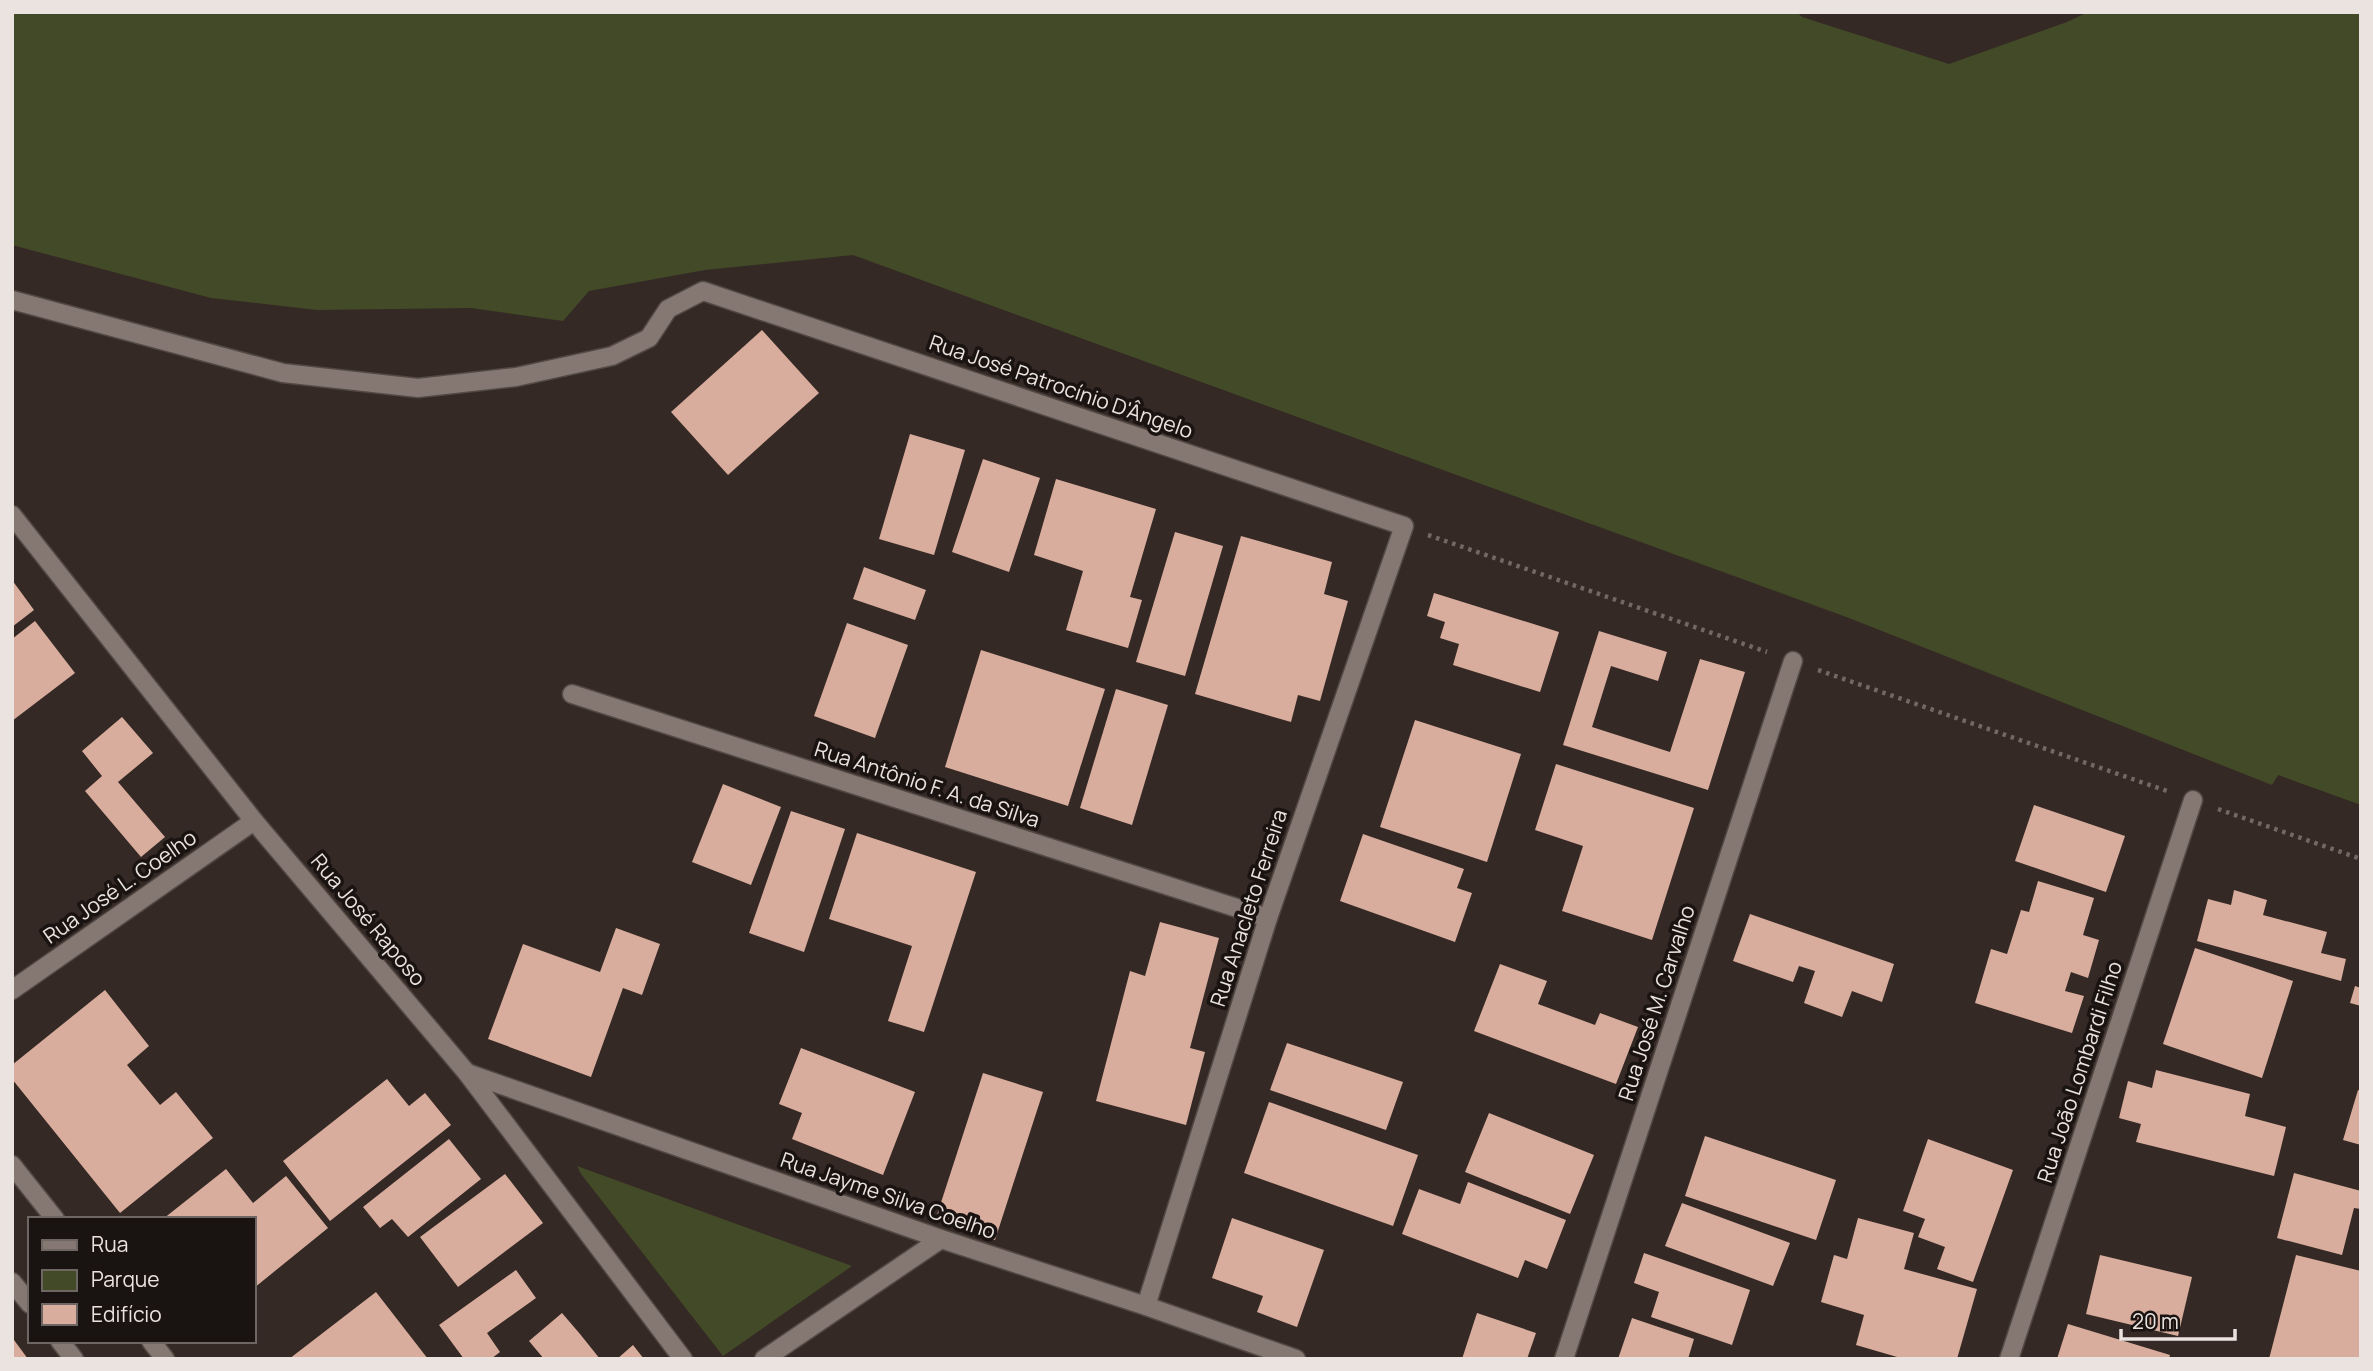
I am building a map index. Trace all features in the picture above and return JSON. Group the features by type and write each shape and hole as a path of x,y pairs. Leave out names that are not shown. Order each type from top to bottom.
{"street":[{"name":"Rua José Patrocínio D'Ângelo","path":"12,300 283,373 418,387 516,377 612,356 649,338 668,309 703,291 1404,526"},
{"name":"Rua José Raposo","path":"12,515 254,821 467,1073 683,1359"},
{"name":"Rua Anacleto Ferreira","path":"1146,1306 1268,918 1404,526"},
{"name":"Rua José M. Carvalho","path":"1564,1359 1793,661"},
{"name":"Rua Antônio F. A. da Silva","path":"572,695 1268,918"},
{"name":"Rua João Lombardi Filho","path":"2009,1359 2193,800"},
{"name":"Rua José L. Coelho","path":"12,990 254,821"},
{"name":"Rua Jayme Silva Coelho","path":"467,1073 941,1239 1146,1306 1296,1359"},
{"path":"12,1165 53,1217"},
{"path":"765,1359 941,1239"},
{"path":"12,1282 28,1302"},
{"path":"62,1343 74,1359"},
{"path":"153,1343 165,1359"}],"path":[{"path":"1404,526 2361,859"}],"green space":[{"path":"12,12 1797,12 1802,17 1949,64 2088,12 2361,12 2361,805 2278,775 2272,785 1849,618 853,255 705,270 589,291 563,321 471,308 317,310 211,298 12,245"},
{"path":"577,1166 852,1266 723,1356"}],"building":[{"path":"762,330 819,393 728,475 671,412"},
{"path":"910,434 965,450 934,555 879,539"},
{"path":"983,459 1040,478 1009,572 952,552"},
{"path":"1056,479 1156,509 1130,597 1142,600 1128,648 1066,630 1083,571 1034,555"},
{"path":"1175,532 1223,546 1185,676 1136,662"},
{"path":"1241,536 1332,562 1324,594 1348,601 1320,701 1298,695 1291,722 1195,694"},
{"path":"864,567 926,590 915,620 853,599"},
{"path":"12,580 34,610 12,627"},
{"path":"1434,593 1559,632 1540,692 1453,665 1459,644 1440,638 1445,622 1427,616"},
{"path":"35,621 75,673 12,721 12,639"},
{"path":"847,623 908,645 875,738 814,716"},
{"path":"1599,631 1667,652 1658,681 1611,666 1592,727 1670,752 1700,659 1745,672 1708,790 1563,745"},
{"path":"981,650 1105,689 1068,806 945,767"},
{"path":"1116,689 1168,705 1132,825 1080,808"},
{"path":"122,717 153,753 118,782 165,837 141,857 85,791 102,776 82,751"},
{"path":"1415,720 1521,754 1487,862 1380,827"},
{"path":"1556,764 1694,808 1652,940 1562,911 1583,846 1535,830"},
{"path":"723,784 781,807 751,885 692,862"},
{"path":"2034,805 2125,836 2106,892 2015,861"},
{"path":"791,811 845,829 804,952 749,933"},
{"path":"857,833 976,872 924,1032 888,1021 912,946 829,919"},
{"path":"1363,834 1464,869 1457,888 1472,893 1455,942 1340,901"},
{"path":"2038,881 2094,898 2083,935 2099,940 2088,978 2071,972 2065,991 2084,996 2072,1033 1975,1003 1991,949 2007,954 2021,910 2029,912"},
{"path":"2234,890 2267,900 2263,915 2327,932 2321,953 2346,959 2341,981 2197,941 2208,899 2231,905"},
{"path":"1750,914 1894,964 1882,1002 1852,991 1842,1017 1804,1003 1815,971 1799,966 1793,982 1733,961"},
{"path":"1160,922 1219,938 1190,1048 1205,1052 1186,1125 1096,1101 1130,971 1145,976"},
{"path":"616,928 660,944 642,995 623,988 591,1077 488,1039 523,944 600,972"},
{"path":"2195,948 2293,981 2262,1078 2163,1044"},
{"path":"1500,964 1547,981 1538,1004 1595,1025 1600,1013 1638,1027 1616,1084 1474,1031"},
{"path":"2355,986 2361,988 2361,1006 2350,1003"},
{"path":"105,990 149,1046 127,1065 160,1105 176,1092 213,1138 120,1213 12,1079 12,1065"},
{"path":"1287,1043 1403,1082 1386,1130 1270,1090"},
{"path":"801,1048 915,1092 883,1175 792,1139 802,1113 779,1104"},
{"path":"2156,1070 2250,1094 2245,1116 2286,1127 2274,1176 2136,1142 2141,1124 2119,1118 2128,1081 2152,1088"},
{"path":"983,1073 1043,1092 995,1240 935,1221"},
{"path":"387,1079 409,1106 425,1093 451,1125 330,1221 283,1161"},
{"path":"2358,1090 2361,1091 2361,1145 2343,1140"},
{"path":"1269,1102 1418,1155 1393,1226 1244,1173"},
{"path":"1489,1113 1594,1155 1570,1214 1465,1172"},
{"path":"1705,1136 1836,1180 1816,1240 1685,1196"},
{"path":"449,1139 481,1179 408,1237 392,1219 380,1228 363,1207"},
{"path":"1928,1139 2013,1170 1973,1282 1937,1269 1945,1247 1918,1237 1925,1219 1903,1211"},
{"path":"226,1169 253,1203 286,1176 328,1228 256,1286 256,1217 166,1217"},
{"path":"2294,1173 2361,1191 2361,1209 2354,1208 2342,1255 2277,1238"},
{"path":"505,1174 543,1223 458,1287 420,1237"},
{"path":"1468,1182 1566,1220 1547,1269 1525,1260 1518,1278 1402,1234 1419,1189 1460,1204"},
{"path":"1682,1203 1790,1243 1773,1286 1665,1246"},
{"path":"1232,1218 1324,1250 1297,1327 1257,1312 1263,1296 1212,1278"},
{"path":"1858,1218 1914,1233 1904,1269 1977,1289 1957,1359 1904,1359 1856,1345 1864,1315 1821,1302 1834,1255 1847,1259"},
{"path":"1644,1253 1750,1290 1732,1345 1651,1317 1659,1292 1634,1283"},
{"path":"2100,1255 2192,1277 2178,1336 2086,1314"},
{"path":"2296,1255 2361,1271 2361,1359 2269,1359"},
{"path":"516,1270 536,1298 487,1333 500,1352 491,1359 464,1359 439,1325"},
{"path":"376,1292 428,1359 289,1359"},
{"path":"562,1313 600,1359 544,1359 529,1341"},
{"path":"1477,1313 1536,1333 1527,1359 1462,1359"},
{"path":"1632,1318 1694,1339 1688,1359 1618,1359"},
{"path":"2068,1324 2170,1355 2169,1359 2057,1359"},
{"path":"14,1340 28,1359 12,1359"},
{"path":"633,1345 644,1359 617,1359"}]}
